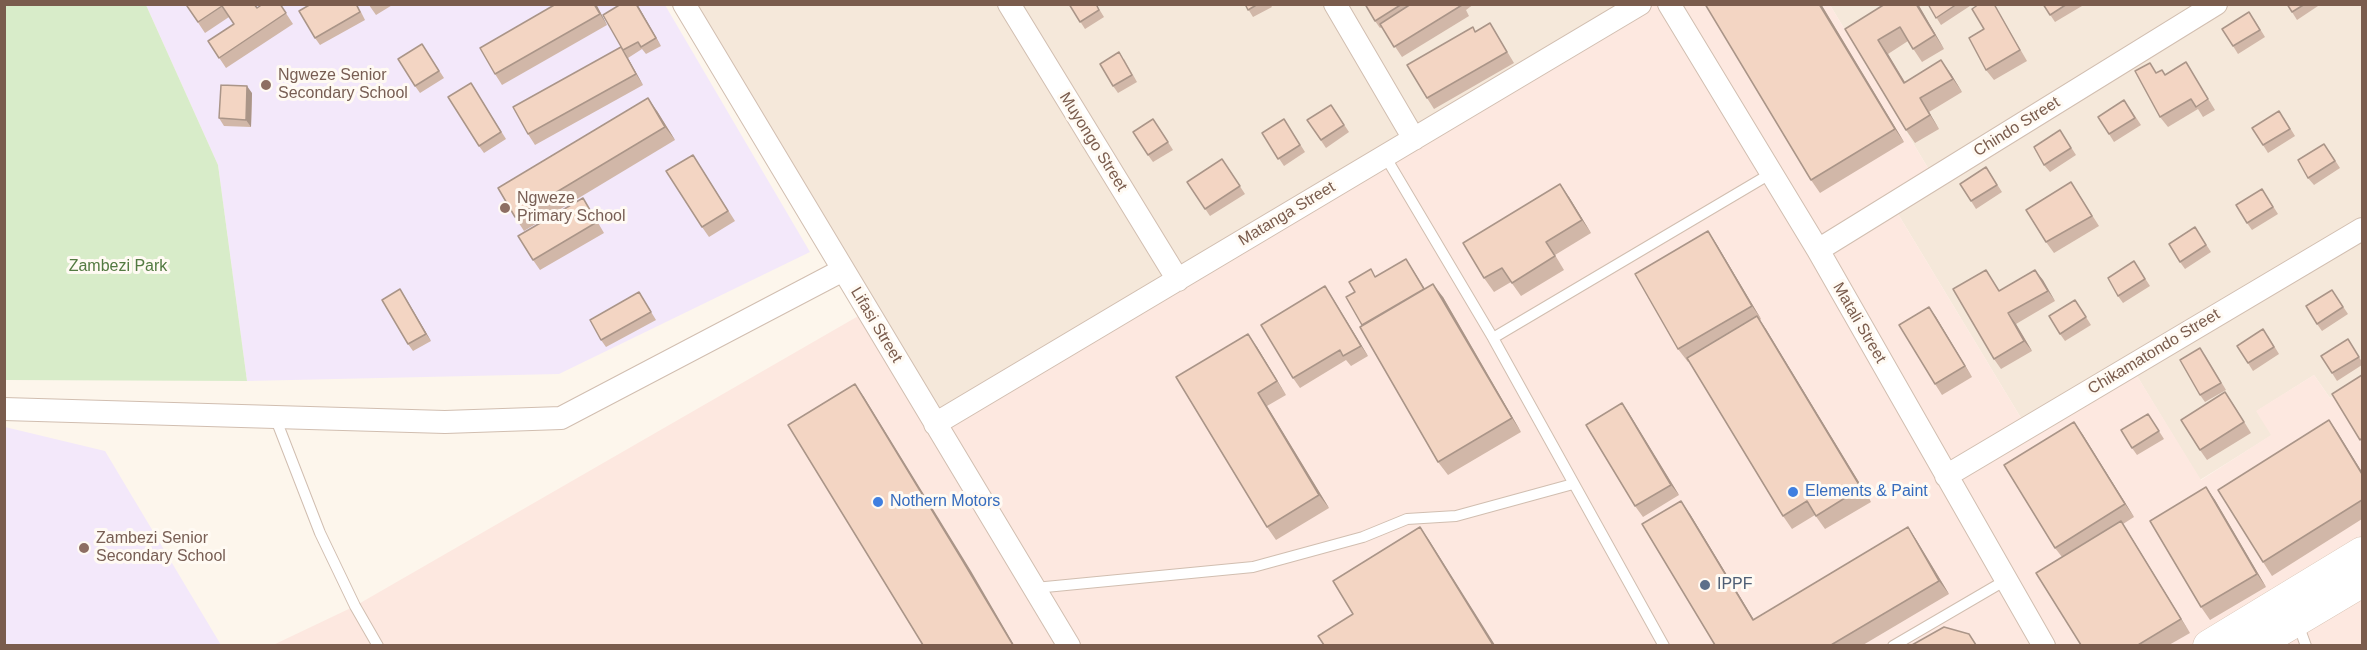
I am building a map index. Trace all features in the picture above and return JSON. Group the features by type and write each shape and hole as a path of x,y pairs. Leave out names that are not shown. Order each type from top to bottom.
{"street":[{"name":"Lifasi Street","path":"684,4 1069,645"},
{"name":"Muyongo Street","path":"1009,4 1178,280"},
{"path":"1335,4 1414,139"},
{"name":"Matanga Street","path":"935,424 1640,4"},
{"name":"Matali Street","path":"1669,4 1818,250 2044,645"},
{"name":"Chindo Street","path":"1818,250 2216,4"},
{"name":"Chikamatondo Street","path":"1946,476 2362,229"},
{"path":"4,409 445,422 561,418 843,270"},
{"path":"2210,645 2362,553"},
{"path":"2253,645 2302,633 2362,581"}],"lane":[{"path":"1385,156 1493,338 1664,645"},
{"path":"1493,338 1770,174"},
{"path":"275,417 320,533 355,606 378,645"},
{"path":"1034,588 1253,567 1363,537 1407,519 1456,516 1574,484"},
{"path":"1893,645 2006,580"}],"shaded area":[{"name":"Ngweze Primary School","path":"146,5 665,5 810,252 559,374 247,381 218,165"},
{"path":"684,5 1640,5 935,424"},
{"path":"1640,5 1830,5 1934,178 1892,204 2027,428 2131,366 2201,480 2271,435 2256,411 2314,375 2330,398 2362,378 2362,645 271,646 355,606 867,311 935,424"},
{"path":"1830,5 2362,5 2362,378 2330,398 2314,375 2257,411 2272,435 2200,480 2131,366 2027,428 1892,204 1934,178"},
{"name":"Zambezi Senior Secondary School","path":"5,427 105,451 221,645 5,645"}],"green space":[{"name":"Zambezi Park","path":"5,4 146,5 218,165 247,381 5,380"}],"building":[{"path":"190,4 254,4 257,8 263,4 280,4 286,13 219,58 208,41 234,24 222,6 198,22 187,6"},
{"path":"311,4 356,4 360,12 315,38 299,11"},
{"path":"556,4 594,4 600,14 495,74 480,48"},
{"path":"621,4 636,4 656,38 641,47 638,42 623,50 603,15"},
{"path":"1069,4 1096,4 1099,10 1080,22"},
{"path":"1245,4 1258,4 1248,10"},
{"path":"1365,4 1402,4 1375,21"},
{"path":"1411,4 1462,5 1394,47 1380,24"},
{"path":"1705,4 1819,4 1895,129 1811,180"},
{"path":"1885,4 1916,4 1935,35 1913,49 1900,27 1878,40 1904,83 1941,60 1953,79 1920,98 1930,115 1906,130 1845,29"},
{"path":"1928,4 1957,4 1936,18"},
{"path":"1979,4 1994,4 2020,50 1986,70 1969,38 1984,29 1972,9"},
{"path":"2043,4 2067,4 2050,15"},
{"path":"2287,4 2305,4 2292,12"},
{"path":"2249,12 2260,30 2233,46 2222,29"},
{"path":"1490,23 1507,52 1427,98 1407,65 1473,27 1475,32"},
{"path":"422,44 439,71 415,86 398,59"},
{"path":"621,47 636,74 528,134 513,107"},
{"path":"1119,52 1132,75 1113,86 1100,64"},
{"path":"2186,62 2208,99 2196,107 2191,99 2160,117 2135,71 2150,63 2156,73 2162,70 2165,75"},
{"path":"471,83 501,132 479,146 448,97"},
{"path":"221,85 247,86 246,120 219,118"},
{"path":"648,98 665,127 515,217 498,188"},
{"path":"2124,100 2135,118 2109,134 2098,117"},
{"path":"1331,105 1344,125 1321,140 1307,120"},
{"path":"2279,111 2290,129 2263,145 2252,128"},
{"path":"1153,119 1168,142 1148,155 1133,132"},
{"path":"1284,119 1300,145 1278,159 1262,133"},
{"path":"2060,130 2071,148 2044,165 2034,147"},
{"path":"2324,144 2335,161 2308,178 2298,160"},
{"path":"693,155 728,211 702,227 666,171"},
{"path":"1222,159 1240,186 1205,209 1187,182"},
{"path":"1986,167 1997,185 1971,201 1960,184"},
{"path":"2071,182 2092,216 2046,242 2026,210"},
{"path":"1560,184 1582,220 1546,242 1555,256 1512,283 1502,268 1484,278 1463,243"},
{"path":"2262,189 2273,207 2247,223 2236,205"},
{"path":"583,198 597,222 533,260 518,236"},
{"path":"2195,227 2206,245 2180,262 2169,244"},
{"path":"1708,231 1752,306 1678,349 1635,274"},
{"path":"1406,259 1424,289 1362,325 1346,297 1355,292 1349,282 1371,269 1375,277"},
{"path":"2134,261 2145,279 2118,296 2108,278"},
{"path":"1986,270 1999,291 2035,270 2048,291 2008,313 2024,341 1994,359 1953,289"},
{"path":"1433,284 1512,418 1438,462 1360,327"},
{"path":"1325,286 1361,346 1343,356 1340,350 1293,378 1261,325"},
{"path":"400,289 426,334 408,344 382,300"},
{"path":"2332,290 2343,307 2317,324 2306,306"},
{"path":"639,292 651,312 601,340 590,320"},
{"path":"2075,300 2086,317 2060,334 2049,316"},
{"path":"1929,307 1965,366 1935,384 1899,325"},
{"path":"1757,316 1861,488 1816,516 1807,501 1783,516 1687,358"},
{"path":"2263,329 2274,347 2248,363 2237,346"},
{"path":"1248,334 1277,381 1258,393 1319,495 1267,527 1176,377"},
{"path":"2348,339 2359,357 2332,373 2321,356"},
{"path":"2200,348 2221,383 2200,395 2180,360"},
{"path":"2362,375 2362,438 2360,440 2332,394"},
{"path":"855,384 1013,645 923,645 788,425"},
{"path":"2225,392 2244,422 2200,450 2181,420"},
{"path":"1622,403 1671,485 1635,506 1586,425"},
{"path":"2148,414 2159,431 2132,448 2121,430"},
{"path":"2329,420 2362,474 2362,500 2263,562 2218,490"},
{"path":"2074,422 2125,504 2055,548 2004,465"},
{"path":"2206,487 2257,574 2201,607 2150,521"},
{"path":"1681,501 1753,620 1908,527 1939,581 1831,645 1715,645 1642,524"},
{"path":"2121,521 2181,619 2138,645 2081,645 2036,573"},
{"path":"1420,527 1493,645 1324,645 1318,636 1353,614 1333,581"},
{"path":"1944,627 1969,634 1976,645 1912,645"}],"place":[{"name":"Ngweze Senior Secondary School","path":"266,85"},
{"name":"Ngweze Primary School","path":"505,208"},
{"name":"Elements & Paint","path":"1793,492"},
{"name":"Nothern Motors","path":"878,502"},
{"name":"Zambezi Senior Secondary School","path":"84,548"},
{"name":"IPPF","path":"1705,585"}]}
